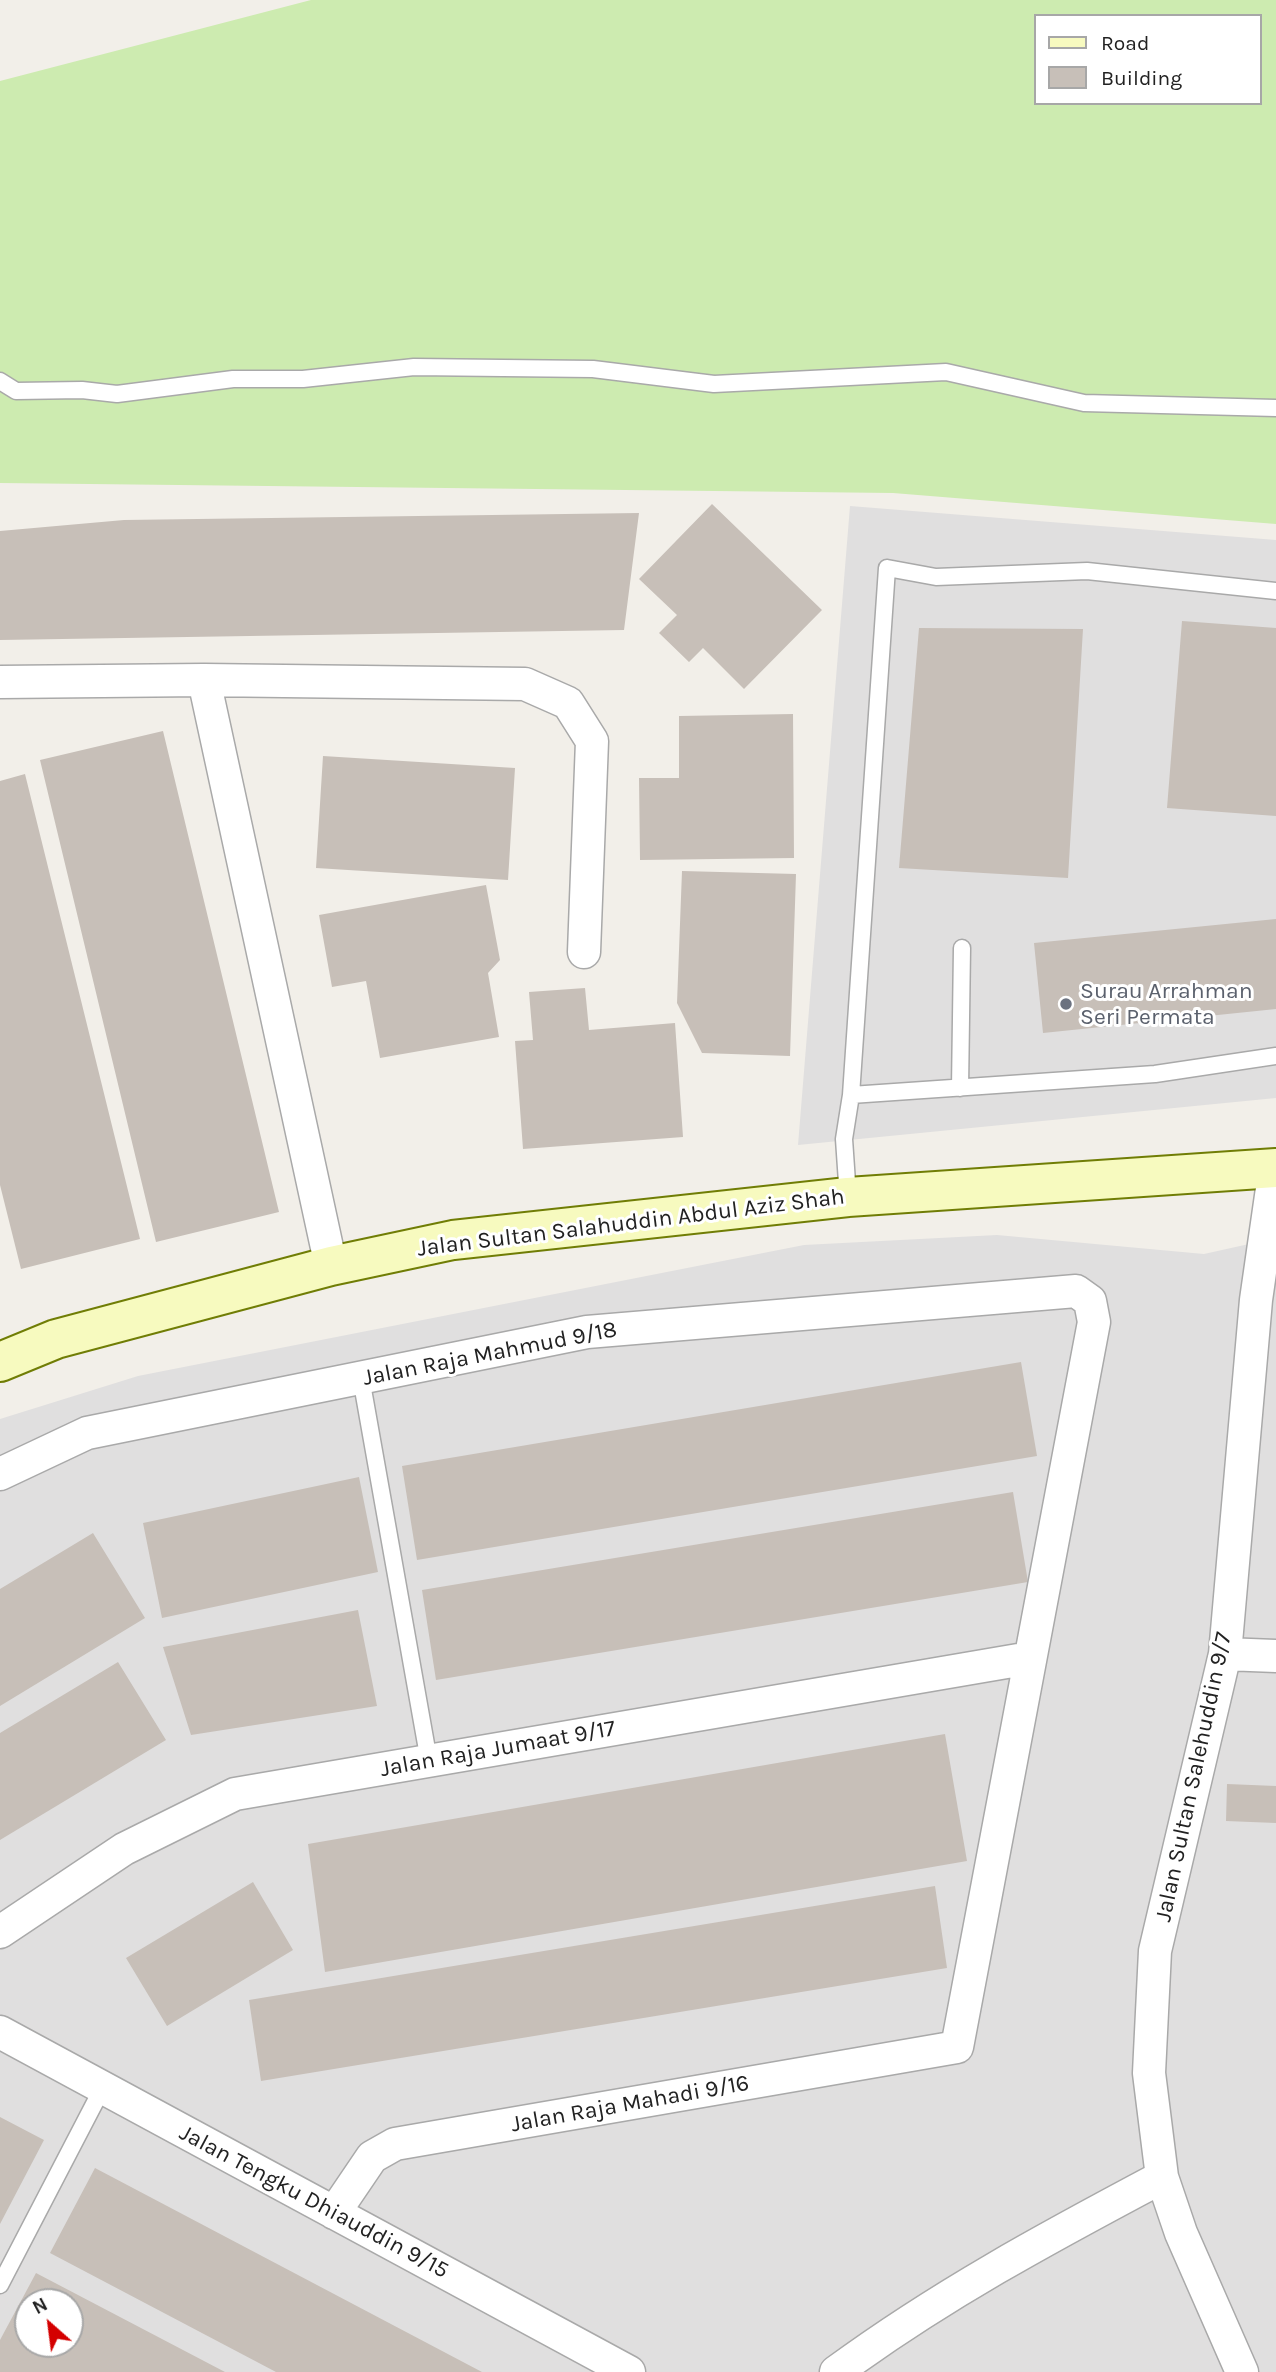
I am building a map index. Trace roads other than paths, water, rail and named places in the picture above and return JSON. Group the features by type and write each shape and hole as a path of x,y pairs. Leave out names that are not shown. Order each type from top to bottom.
{"street":[{"path":"204,680 331,1266"},
{"path":"0,682 204,680 525,684 568,703 592,741 584,952"},
{"name":"Jalan Sultan Salahuddin Abdul Aziz Shah","path":"0,1362 56,1339 331,1266 453,1240 848,1197 1275,1168"},
{"name":"Jalan Sultan Salehuddin 9/7","path":"1241,2372 1181,2233 1162,2177 1149,2073 1155,1951 1225,1654 1256,1300 1275,1168"},
{"name":"Jalan Raja Mahmud 9/18","path":"0,1474 87,1433 587,1332 1076,1292 1090,1301 1094,1322 1030,1658"},
{"path":"1225,1654 1276,1656"},
{"name":"Jalan Raja Jumaat 9/17","path":"0,1932 124,1849 235,1794 1030,1658"},
{"name":"Jalan Raja Mahadi 9/16","path":"334,2213 372,2157 395,2144 957,2047 1030,1658"},
{"name":"Jalan Tengku Dhiauddin 9/15","path":"0,2032 629,2372"},
{"path":"836,2372 907,2320 1004,2261 1162,2177"}],"lane":[{"path":"0,381 16,391 82,390 117,394 233,379 303,379 414,367 593,369 714,384 946,372 1084,403 1276,408"},
{"path":"848,1197 844,1139 851,1096 887,568 936,578 1087,571 1276,591"},
{"path":"960,1088 962,948"},
{"path":"851,1096 1155,1073 1276,1056"},
{"path":"362,1378 429,1761"},
{"path":"0,2285 103,2087"}],"place":[{"name":"Surau Arrahman Seri Permata","path":"1066,1004"}]}
